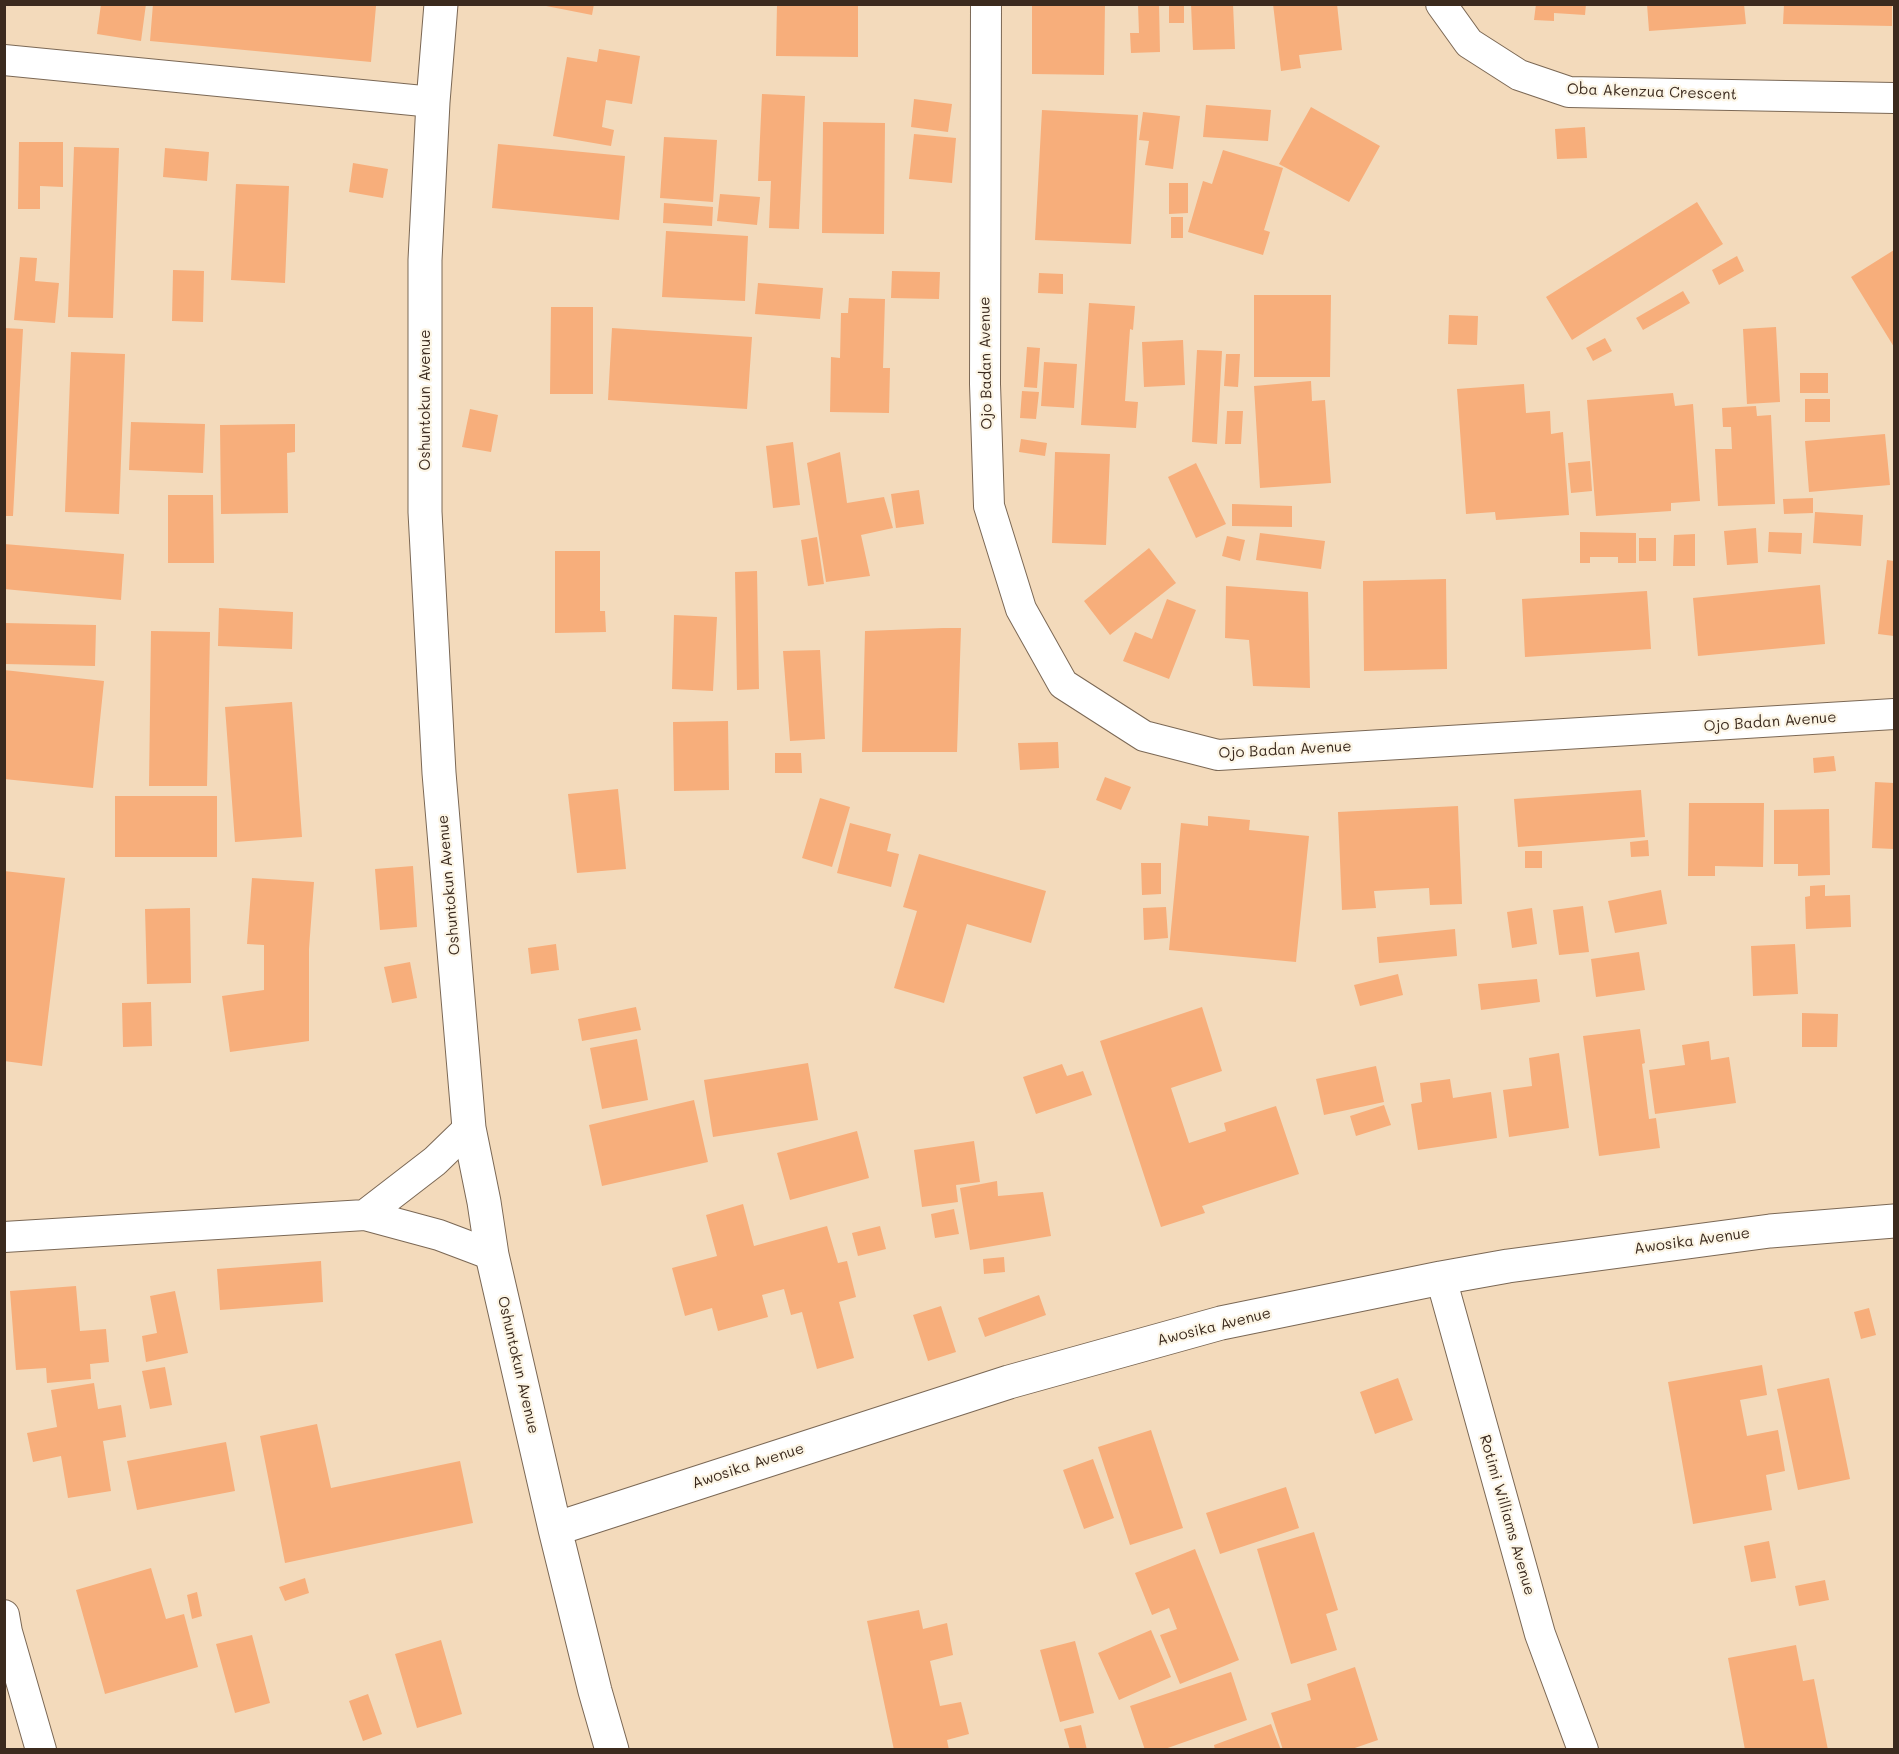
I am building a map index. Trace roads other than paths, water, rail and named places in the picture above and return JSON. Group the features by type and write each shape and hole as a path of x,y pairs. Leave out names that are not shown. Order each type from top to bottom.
{"main road":[{"name":"Oshuntokun Avenue","path":"441,4 433,102 425,261 426,512 439,773 469,1128 492,1255 555,1529 595,1691 612,1749"},
{"name":"Awosika Avenue","path":"555,1529 1031,1376 1221,1323 1508,1266 1770,1231 1894,1221"}],"street":[{"name":"Ojo Badan Avenue","path":"986,4 985,384 989,506 1021,609 1063,684 1144,736 1218,755 1894,714"},
{"name":"Oba Akenzua Crescent","path":"1441,4 1469,43 1518,75 1569,92 1894,98"},
{"path":"5,65 433,102"},
{"path":"365,1215 435,1161 469,1128"},
{"path":"4,1237 365,1215 439,1235 492,1255"},
{"name":"Rotimi Williams Avenue","path":"1441,1278 1540,1634 1584,1749"},
{"path":"4,1615 41,1749"}]}
